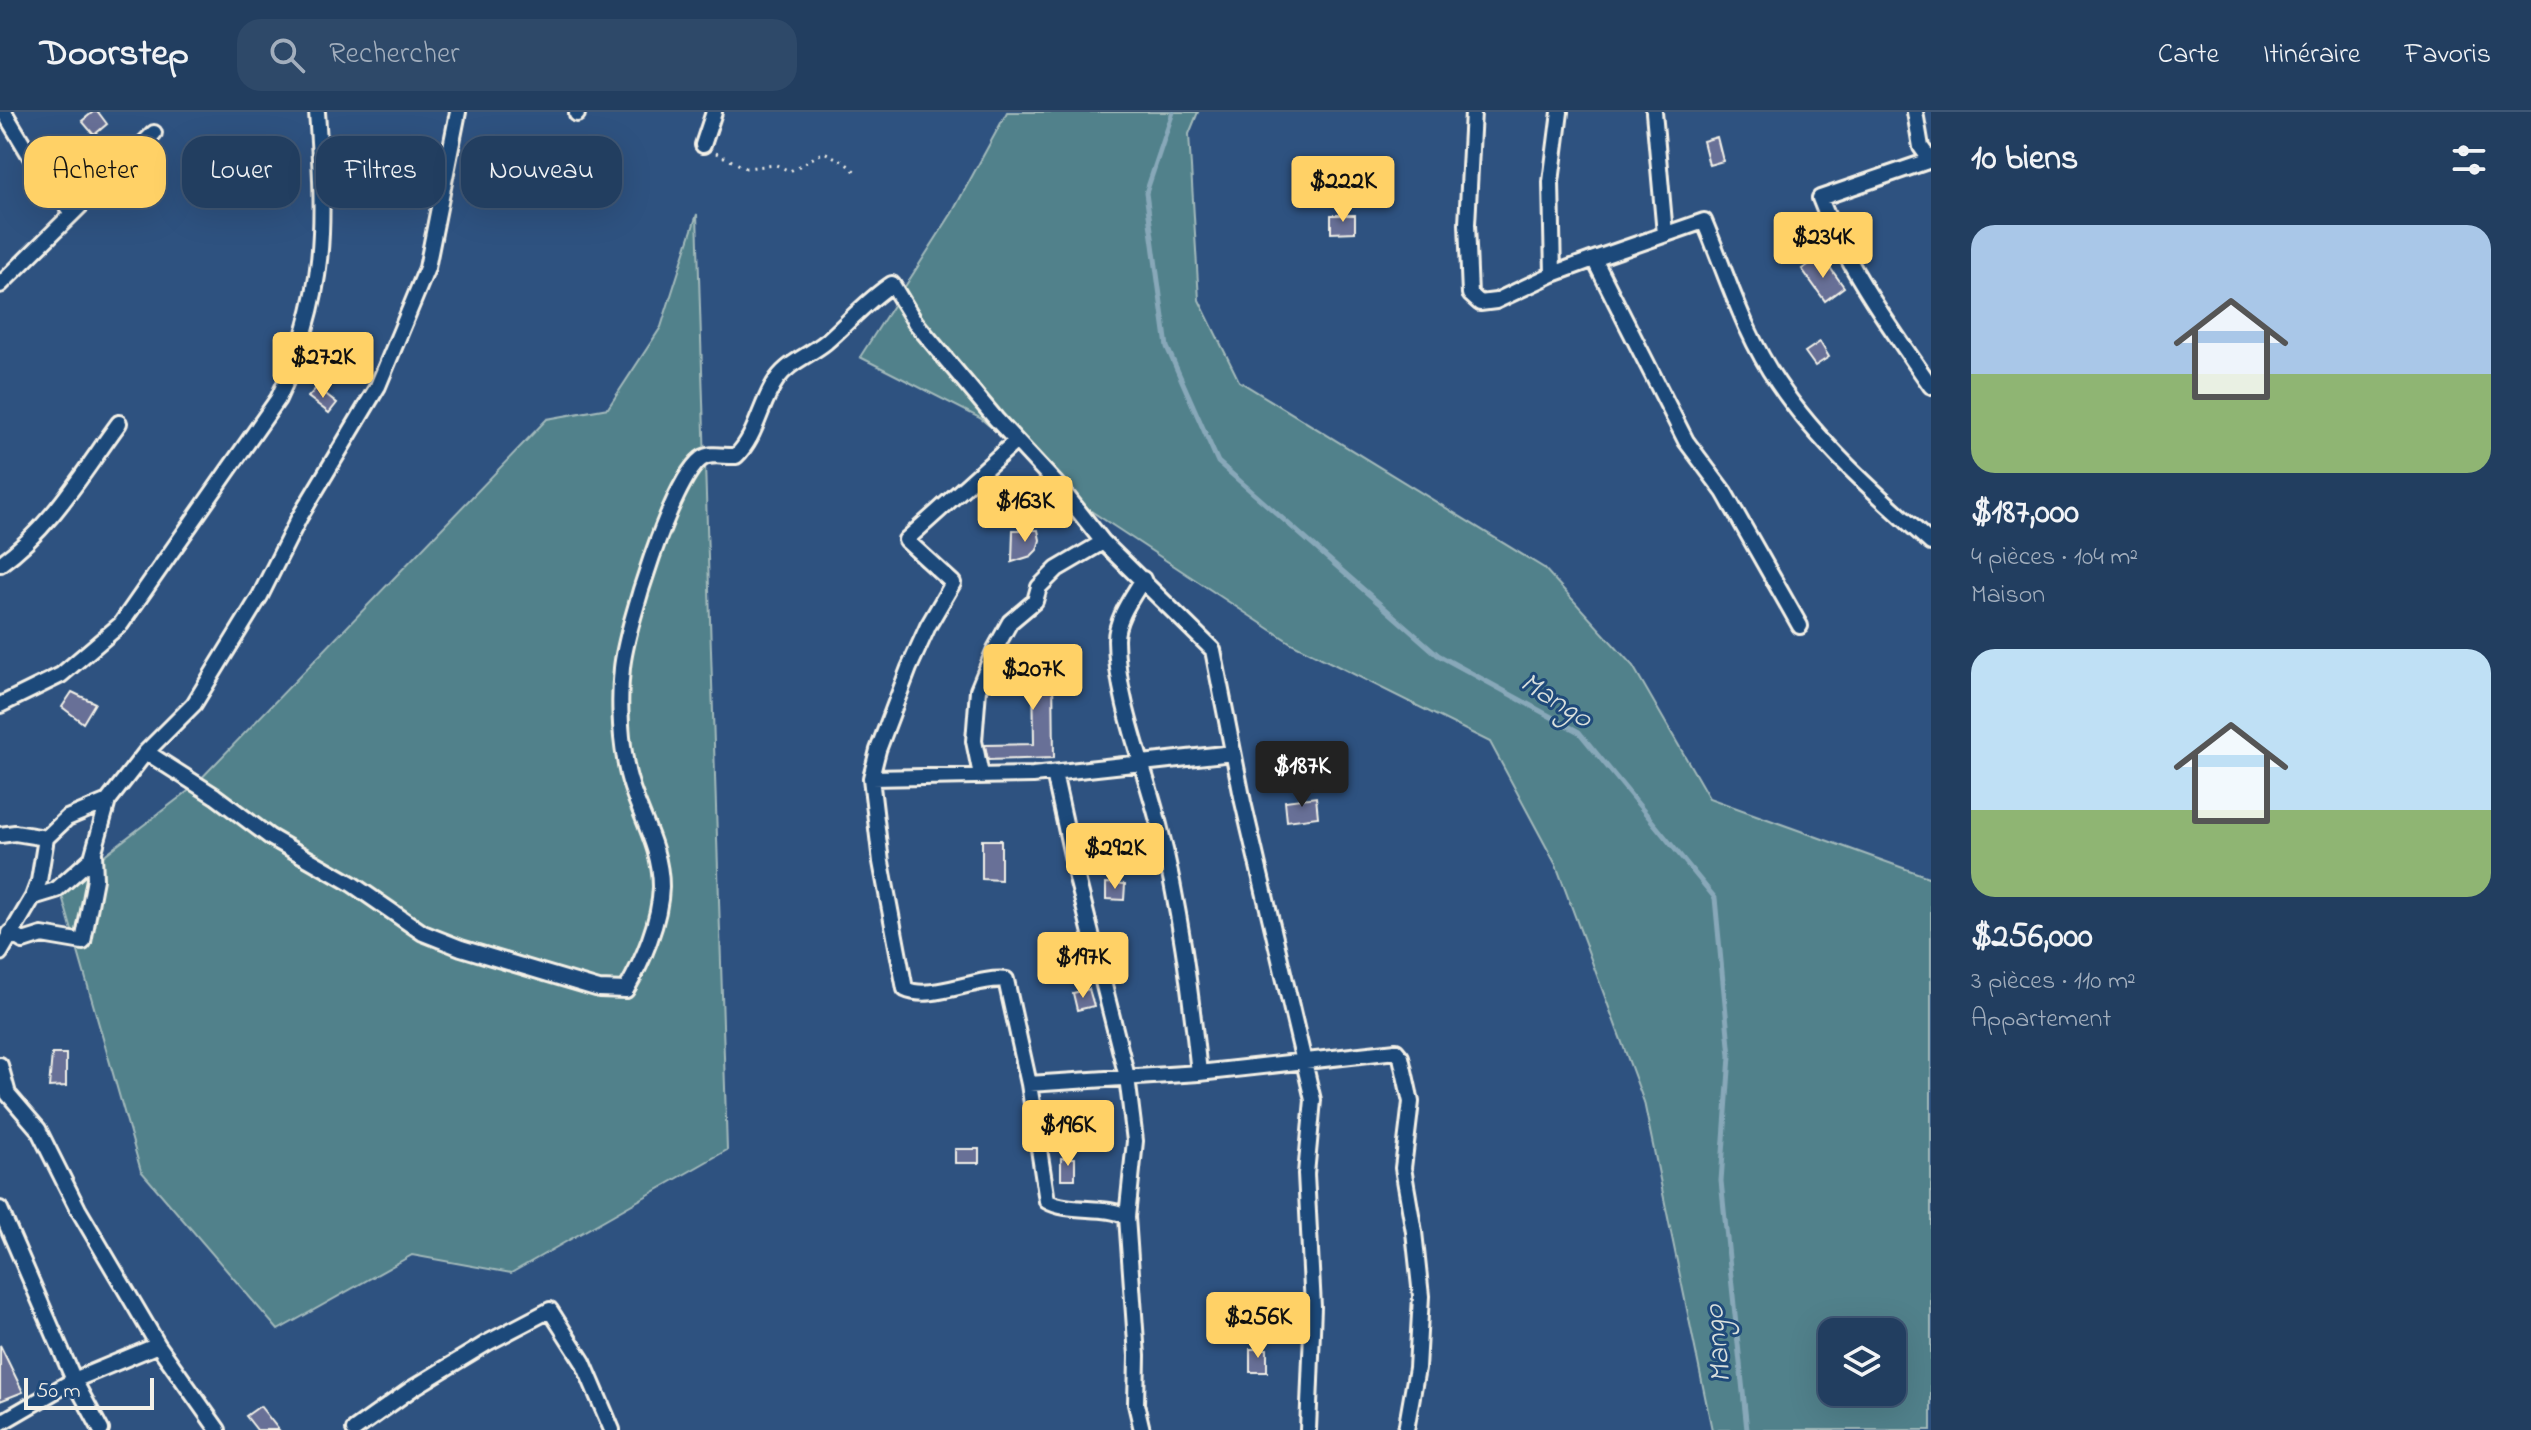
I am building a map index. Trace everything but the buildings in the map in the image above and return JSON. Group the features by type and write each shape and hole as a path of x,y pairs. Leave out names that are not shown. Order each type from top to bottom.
{"street":[{"path":"2,112 37,167 72,213"},
{"path":"0,705 61,675 121,624 278,399 295,364 320,273 324,212 317,112"},
{"path":"33,897 56,890 92,858 93,844 108,801 146,752 194,704 260,596 299,518 378,386 427,268 458,112"},
{"path":"703,145 714,112"},
{"path":"1473,112 1467,224 1470,294 1480,303 1496,301 1553,274 1704,221 1747,325 1777,383 1814,429 1931,543"},
{"path":"1553,274 1551,182 1560,112"},
{"path":"1654,112 1665,234"},
{"path":"1915,112 1921,147 1931,160 1820,198 1829,223 1892,330 1931,386"},
{"path":"0,285 154,133"},
{"path":"1594,259 1686,441 1724,492 1800,626"},
{"path":"146,752 215,796 270,837 352,884 423,933 461,948 599,989 623,991 628,987 646,949 661,888 651,832 629,784 624,755 622,668 632,620 653,555 693,468 708,455 736,456 747,443 760,409 777,379 826,342 892,284 915,322 1062,490 1103,542 1213,650 1271,927 1313,1100 1306,1174 1313,1307 1308,1430"},
{"path":"0,564 44,526 119,423"},
{"path":"1016,441 907,537 909,544 953,583 928,626 909,668 878,750 871,778 881,862 905,989 931,991 1006,980 1029,1084 1047,1201 1083,1210 1120,1212 1127,1217"},
{"path":"981,775 974,741 978,690 995,649 1010,622 1035,601 1039,587 1057,569 1103,542"},
{"path":"1143,579 1126,607 1116,643 1126,704 1182,927 1199,1073"},
{"path":"871,778 1054,773 1233,753"},
{"path":"1054,773 1127,1077 1135,1141 1127,1217 1137,1356 1136,1404 1142,1430"},
{"path":"0,953 33,897 39,881 46,838 67,818 108,801"},
{"path":"0,835 15,833 46,838"},
{"path":"10,933 23,941 42,935 83,942 95,879 93,844"},
{"path":"1029,1084 1199,1073 1396,1051 1401,1057 1411,1102 1403,1168 1421,1296 1417,1368 1406,1430"},
{"path":"0,1065 8,1094 38,1129 78,1209 158,1345 218,1430"},
{"path":"0,1209 74,1380 101,1430"},
{"path":"355,1430 413,1388 487,1343 550,1310 583,1362 612,1430"},
{"path":"0,1423 74,1380 158,1345"}],"path":[{"path":"703,145 746,168 776,165 790,171 824,152 844,162 858,174"}],"green space":[{"path":"1007,112 1198,112 1189,134 1199,300 1239,381 1544,568 1633,666 1709,798 1931,878 1931,1430 1712,1430 1644,1102 1556,865 1490,742 1291,643 1091,511 980,418 860,357 952,213"},
{"path":"697,214 727,1150 511,1273 412,1255 278,1330 141,1171 60,889 192,788 547,419 608,408 661,327"}],"waterway":[{"name":"Mango","path":"1173,112 1146,193 1167,347 1218,462 1438,655 1579,732 1715,898 1730,1056 1721,1181 1747,1430"}]}
